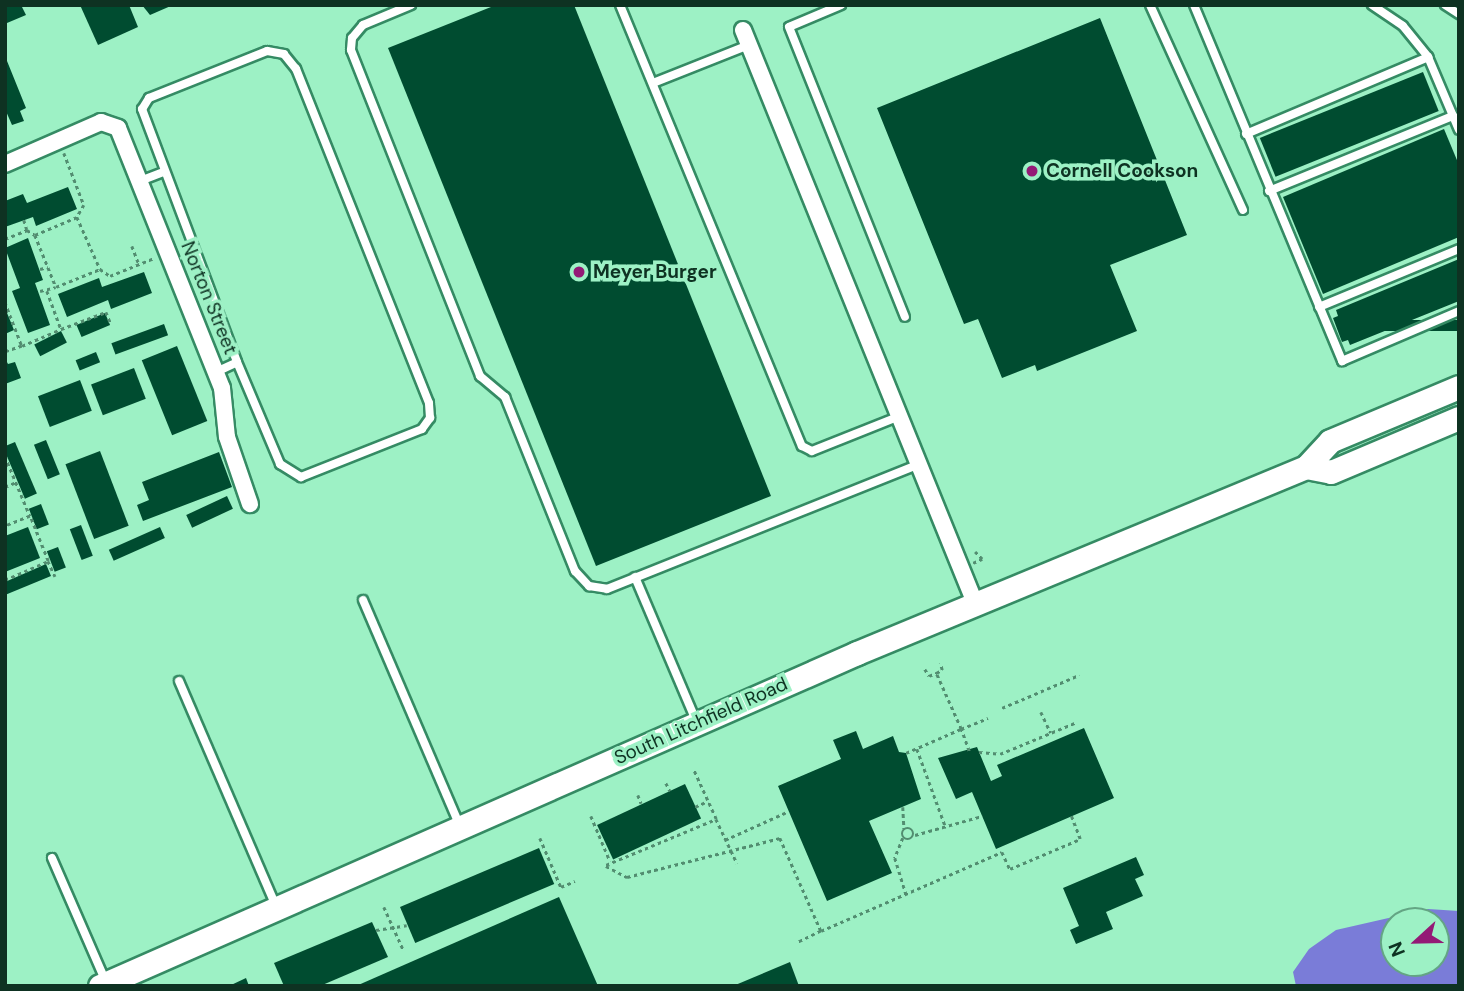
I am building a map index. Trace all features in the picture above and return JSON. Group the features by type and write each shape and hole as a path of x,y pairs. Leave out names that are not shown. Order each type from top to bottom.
{"main road":[{"name":"South Litchfield Road","path":"103,984 975,603 1306,467 1330,441 1459,387"},
{"path":"1306,467 1331,472 1459,418"},
{"path":"1330,441 1331,472"}],"street":[{"path":"746,37 975,603"},
{"name":"Norton Street","path":"5,164 101,121 118,128 222,388 227,437 250,504"}],"lane":[{"path":"411,5 363,25 352,38 351,50 480,376 505,397 575,571 589,586 607,589 919,464"},
{"path":"620,5 802,446 812,451 900,416"},
{"path":"841,5 789,27 905,317"},
{"path":"1150,5 1243,210"},
{"path":"1194,5 1269,191 1342,361 1459,311"},
{"path":"1372,5 1403,26 1428,57 1459,130"},
{"path":"1445,5 1459,14"},
{"path":"653,83 746,37"},
{"path":"267,51 284,54 307,95 429,402 430,418 422,429 301,477 279,464 237,362 163,172 142,109 149,98 267,51"},
{"path":"1247,134 1428,57"},
{"path":"1269,191 1453,116"},
{"path":"139,181 163,172"},
{"path":"1319,306 1459,249"},
{"path":"216,372 237,362"},
{"path":"635,577 697,723"},
{"path":"363,600 460,827"},
{"path":"179,681 277,908"},
{"path":"52,858 103,984"}],"path":[{"path":"35,235 78,217 84,205 64,153 75,148"},
{"path":"78,217 100,269 110,276 111,282"},
{"path":"24,220 27,230 35,235 56,287"},
{"path":"5,238 27,230"},
{"path":"33,248 39,246"},
{"path":"132,246 139,264"},
{"path":"110,276 158,256"},
{"path":"40,269 48,267"},
{"path":"130,268 132,273"},
{"path":"40,291 47,291 100,269"},
{"path":"47,291 61,329"},
{"path":"5,302 22,345"},
{"path":"5,352 106,312 111,324"},
{"path":"5,456 55,576"},
{"path":"5,487 16,482"},
{"path":"5,526 30,516"},
{"path":"5,580 48,561"},
{"path":"925,669 929,676 943,670 940,663"},
{"path":"936,673 970,751"},
{"path":"1002,709 1079,675"},
{"path":"1041,712 1051,733"},
{"path":"906,753 988,718"},
{"path":"979,752 1000,754 1077,722"},
{"path":"917,749 946,828"},
{"path":"694,771 737,863"},
{"path":"666,783 670,791"},
{"path":"638,795 641,803"},
{"path":"695,807 708,801"},
{"path":"903,807 903,838 895,858 906,894"},
{"path":"725,840 789,811"},
{"path":"591,816 611,862"},
{"path":"903,838 909,840 915,835 982,816"},
{"path":"798,942 1003,852 1010,869 1080,839 1071,816"},
{"path":"716,819 606,866 627,877 780,838 821,931"},
{"path":"904,829 913,829 915,835"},
{"path":"540,838 561,887 575,881"},
{"path":"384,907 404,951"},
{"path":"376,930 407,925"}],"shaded area":[{"path":"1450,910 1459,911 1459,986 1296,986 1293,972 1309,949 1336,930 1380,920 1380,977 1450,977"}],"building":[{"path":"5,5 21,5 26,15 7,23"},
{"path":"80,5 129,5 138,27 98,45"},
{"path":"142,5 173,5 150,15"},
{"name":"Meyer Burger","path":"496,5 574,5 771,496 596,566 388,48"},
{"name":"Cornell Cookson","path":"1100,18 1187,235 1110,265 1137,331 1037,371 1035,365 1002,378 978,319 964,324 877,108"},
{"path":"5,56 26,108 20,111 24,121 12,125 5,109"},
{"path":"1423,72 1439,111 1276,177 1260,138"},
{"path":"1444,129 1459,165 1459,237 1323,294 1283,197"},
{"path":"68,187 77,209 36,226 33,217 5,227 5,201 23,194 27,203"},
{"path":"28,238 43,280 35,283 50,325 28,333 12,291 20,288 5,248"},
{"path":"1459,259 1459,301 1350,345 1348,340 1342,342 1333,318 1338,316 1336,310"},
{"path":"144,272 152,293 111,309 108,300 67,317 58,294 99,278 102,287"},
{"path":"5,308 14,330 5,334"},
{"path":"105,313 110,325 82,337 76,325"},
{"path":"1344,320 1459,320 1459,331 1344,331"},
{"path":"164,324 168,335 115,354 111,343"},
{"path":"61,331 67,343 40,356 34,345"},
{"path":"177,346 207,421 172,435 142,360"},
{"path":"96,352 100,362 80,370 76,360"},
{"path":"5,358 8,364 15,362 21,378 5,384"},
{"path":"134,368 146,399 103,415 91,384"},
{"path":"80,380 92,411 50,427 38,396"},
{"path":"46,440 60,474 48,479 34,445"},
{"path":"15,442 37,494 25,499 5,452 5,446"},
{"path":"100,451 129,526 94,539 65,464"},
{"path":"219,452 232,487 143,521 137,505 149,500 142,482"},
{"path":"227,496 233,509 192,528 186,515"},
{"path":"41,504 49,525 37,529 29,509"},
{"path":"81,525 93,556 82,560 70,529"},
{"path":"28,527 40,558 5,572 5,536"},
{"path":"160,527 165,538 114,561 109,550"},
{"path":"58,547 66,568 55,572 47,551"},
{"path":"46,564 51,576 5,595 5,582"},
{"path":"1084,728 1114,798 996,849 972,792 956,799 938,758 977,747 991,781 1002,776 997,765"},
{"path":"856,731 863,749 893,736 899,752 906,753 921,799 869,821 892,873 827,901 778,786 841,759 833,740"},
{"path":"685,784 701,818 613,859 597,825"},
{"path":"539,848 554,884 415,943 400,907"},
{"path":"1136,857 1144,875 1135,879 1143,896 1106,912 1113,929 1076,944 1070,930 1079,926 1063,888"},
{"path":"559,897 598,986 356,986"},
{"path":"372,922 388,957 320,986 284,986 274,963"},
{"path":"790,962 799,986 733,986"},
{"path":"246,978 249,986 229,986"}],"place":[{"name":"Cornell Cookson","path":"1032,171"},
{"name":"Meyer Burger","path":"579,272"}]}
